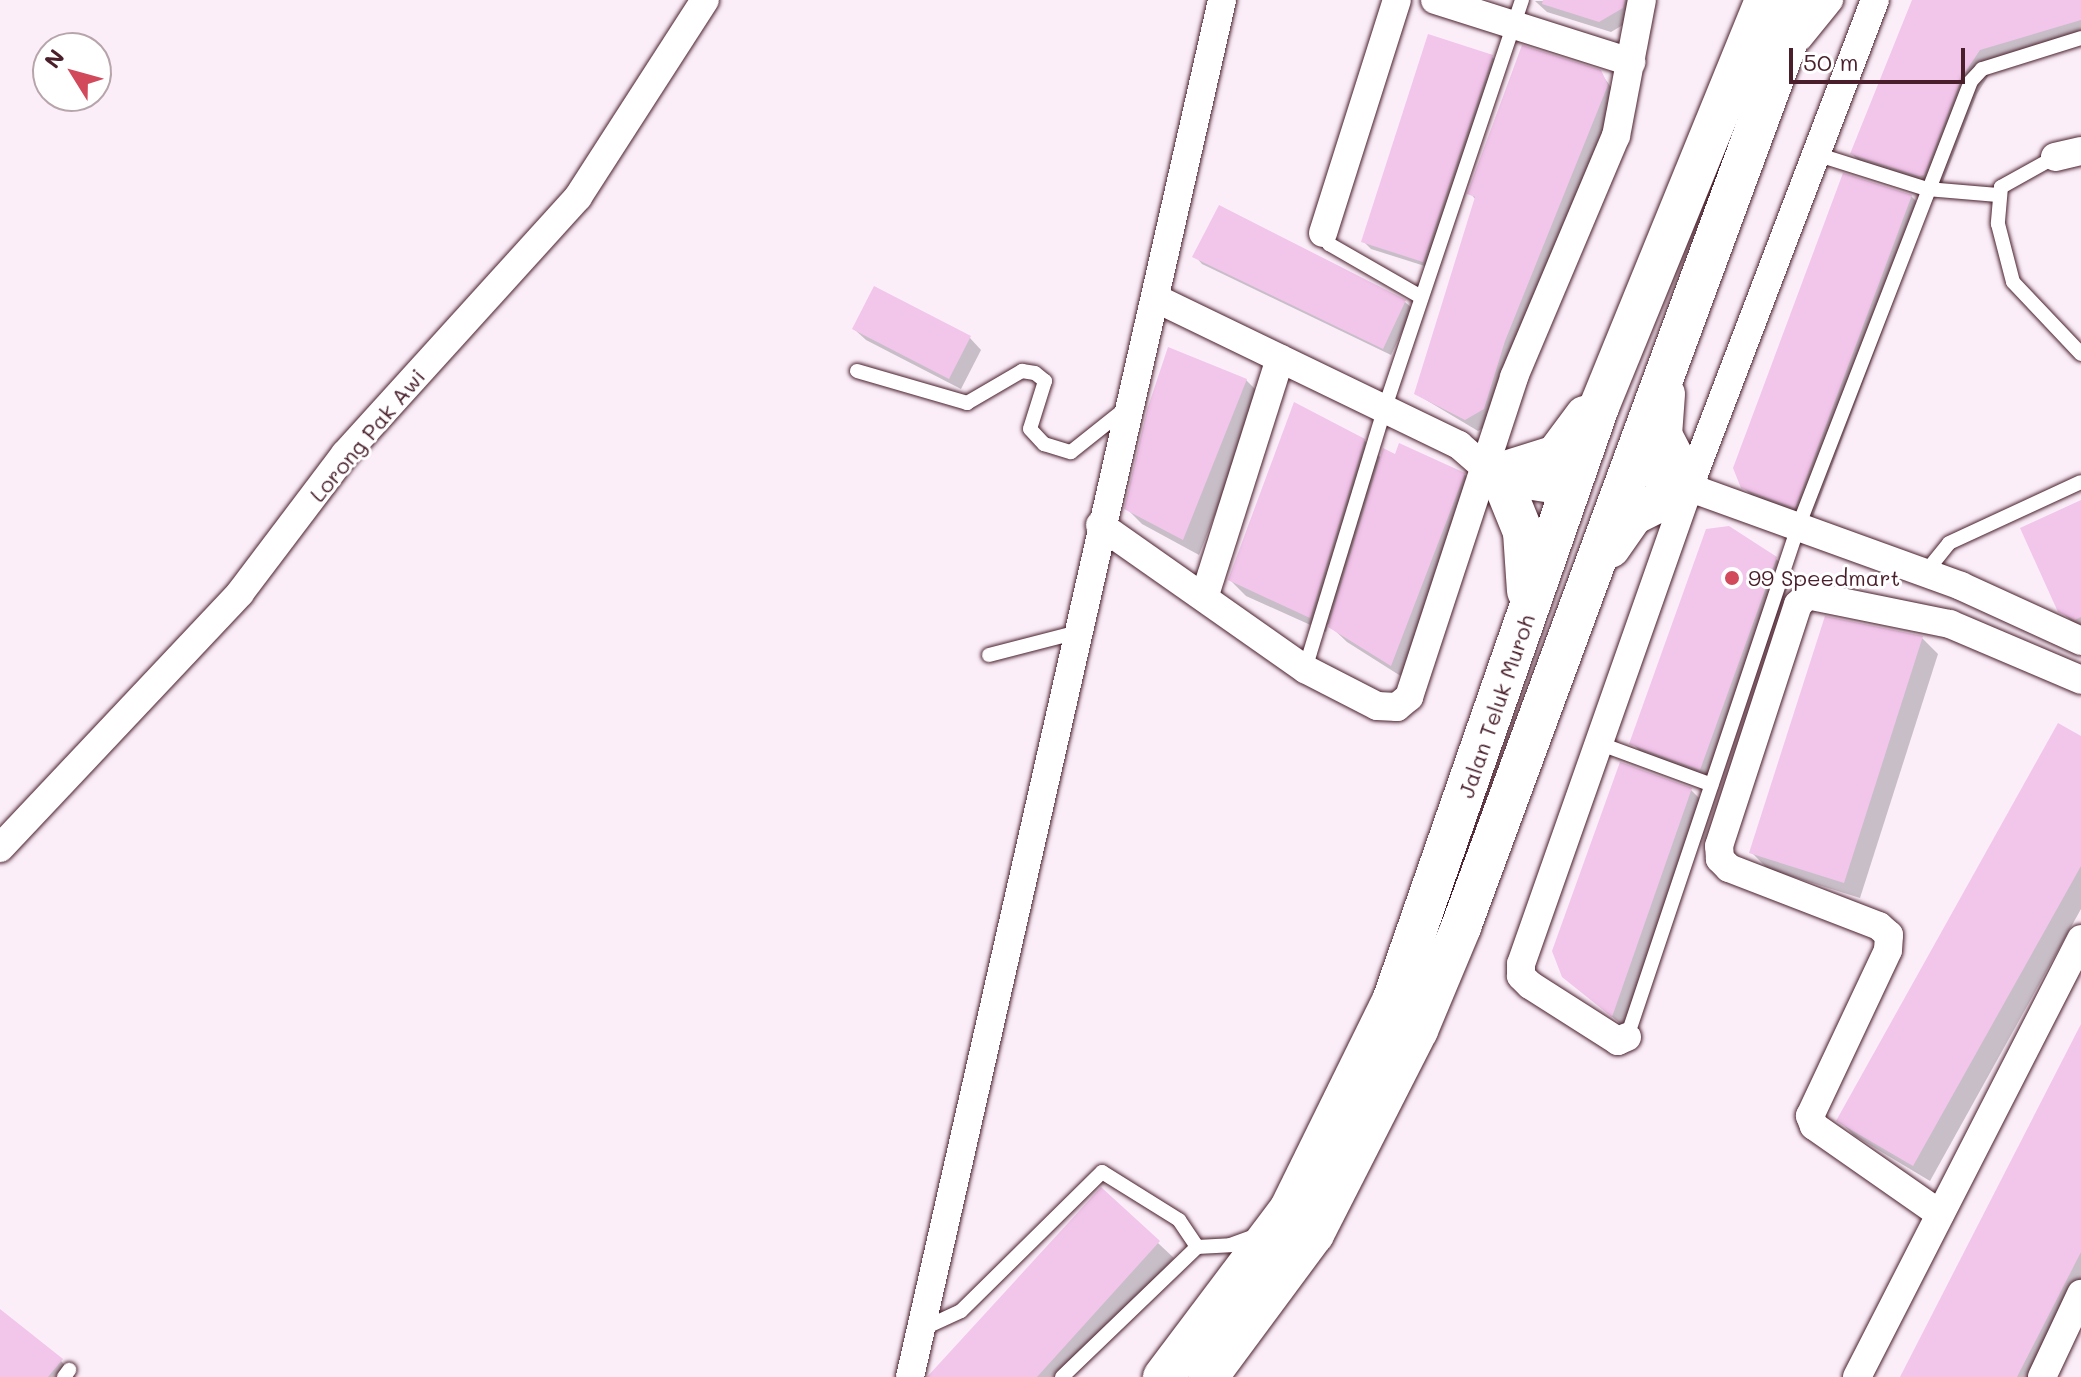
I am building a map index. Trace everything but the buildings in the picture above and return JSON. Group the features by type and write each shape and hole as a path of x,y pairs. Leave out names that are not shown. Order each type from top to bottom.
{"main road":[{"name":"Jalan Teluk Muroh","path":"1163,1377 1289,1210 1392,1001 1606,391 1765,0"},
{"name":"Jalan Teluk Muroh","path":"1208,1377 1314,1234 1372,1127 1461,927 1587,589 1676,335 1803,0"},
{"path":"1587,589 1633,515 1689,487 1667,452 1660,420 1676,335"},
{"path":"1603,543 1597,521 1570,492 1630,466 1608,434 1606,391"},
{"path":"1526,623 1523,532 1492,471 1556,455 1606,391"}],"street":[{"name":"Lorong Pak Awi","path":"0,848 240,593 345,454 578,197 705,0"},
{"path":"910,1377 1100,525 1222,0"},
{"path":"1323,233 1397,0"},
{"path":"1435,0 1519,13 1631,62"},
{"path":"1100,525 1205,595 1305,669 1377,706 1397,707 1409,697 1492,471 1514,377 1616,136 1642,0"},
{"path":"1777,70 1829,0"},
{"path":"1627,1037 1618,1041 1521,976 1598,743 1689,487 1819,155 1875,0"},
{"path":"1155,298 1459,445 1492,471 1526,485 1570,492"},
{"path":"1205,595 1280,359"},
{"path":"1630,466 1925,573 2081,641"},
{"path":"1940,1214 1814,1126 1810,1116 1888,950 1889,935 1879,926 1729,868 1720,859 1719,846 1798,605 1807,595 1950,624 2081,680"},
{"path":"1857,1377 2081,939"},
{"path":"2042,1377 2081,1294"}],"lane":[{"path":"1305,669 1384,410 1519,13"},
{"path":"1627,1037 1798,527 1971,81 1982,69 2081,38"},
{"path":"2068,154 2012,178 1998,195 1998,224 2013,282 2081,354"},
{"path":"1819,155 1927,189 1998,195"},
{"path":"1323,233 1329,244 1421,297"},
{"path":"857,371 967,403 1022,371 1035,373 1045,381 1030,429 1044,444 1071,452 1128,406"},
{"path":"1925,573 1949,543 2081,482"},
{"path":"989,655 1078,632"},
{"path":"1598,743 1712,785"},
{"path":"920,1330 961,1311 1102,1172 1179,1220 1197,1247"},
{"path":"1062,1377 1197,1247 1247,1240 1289,1210"}],"place":[{"name":"99 Speedmart","path":"1732,578"}]}
